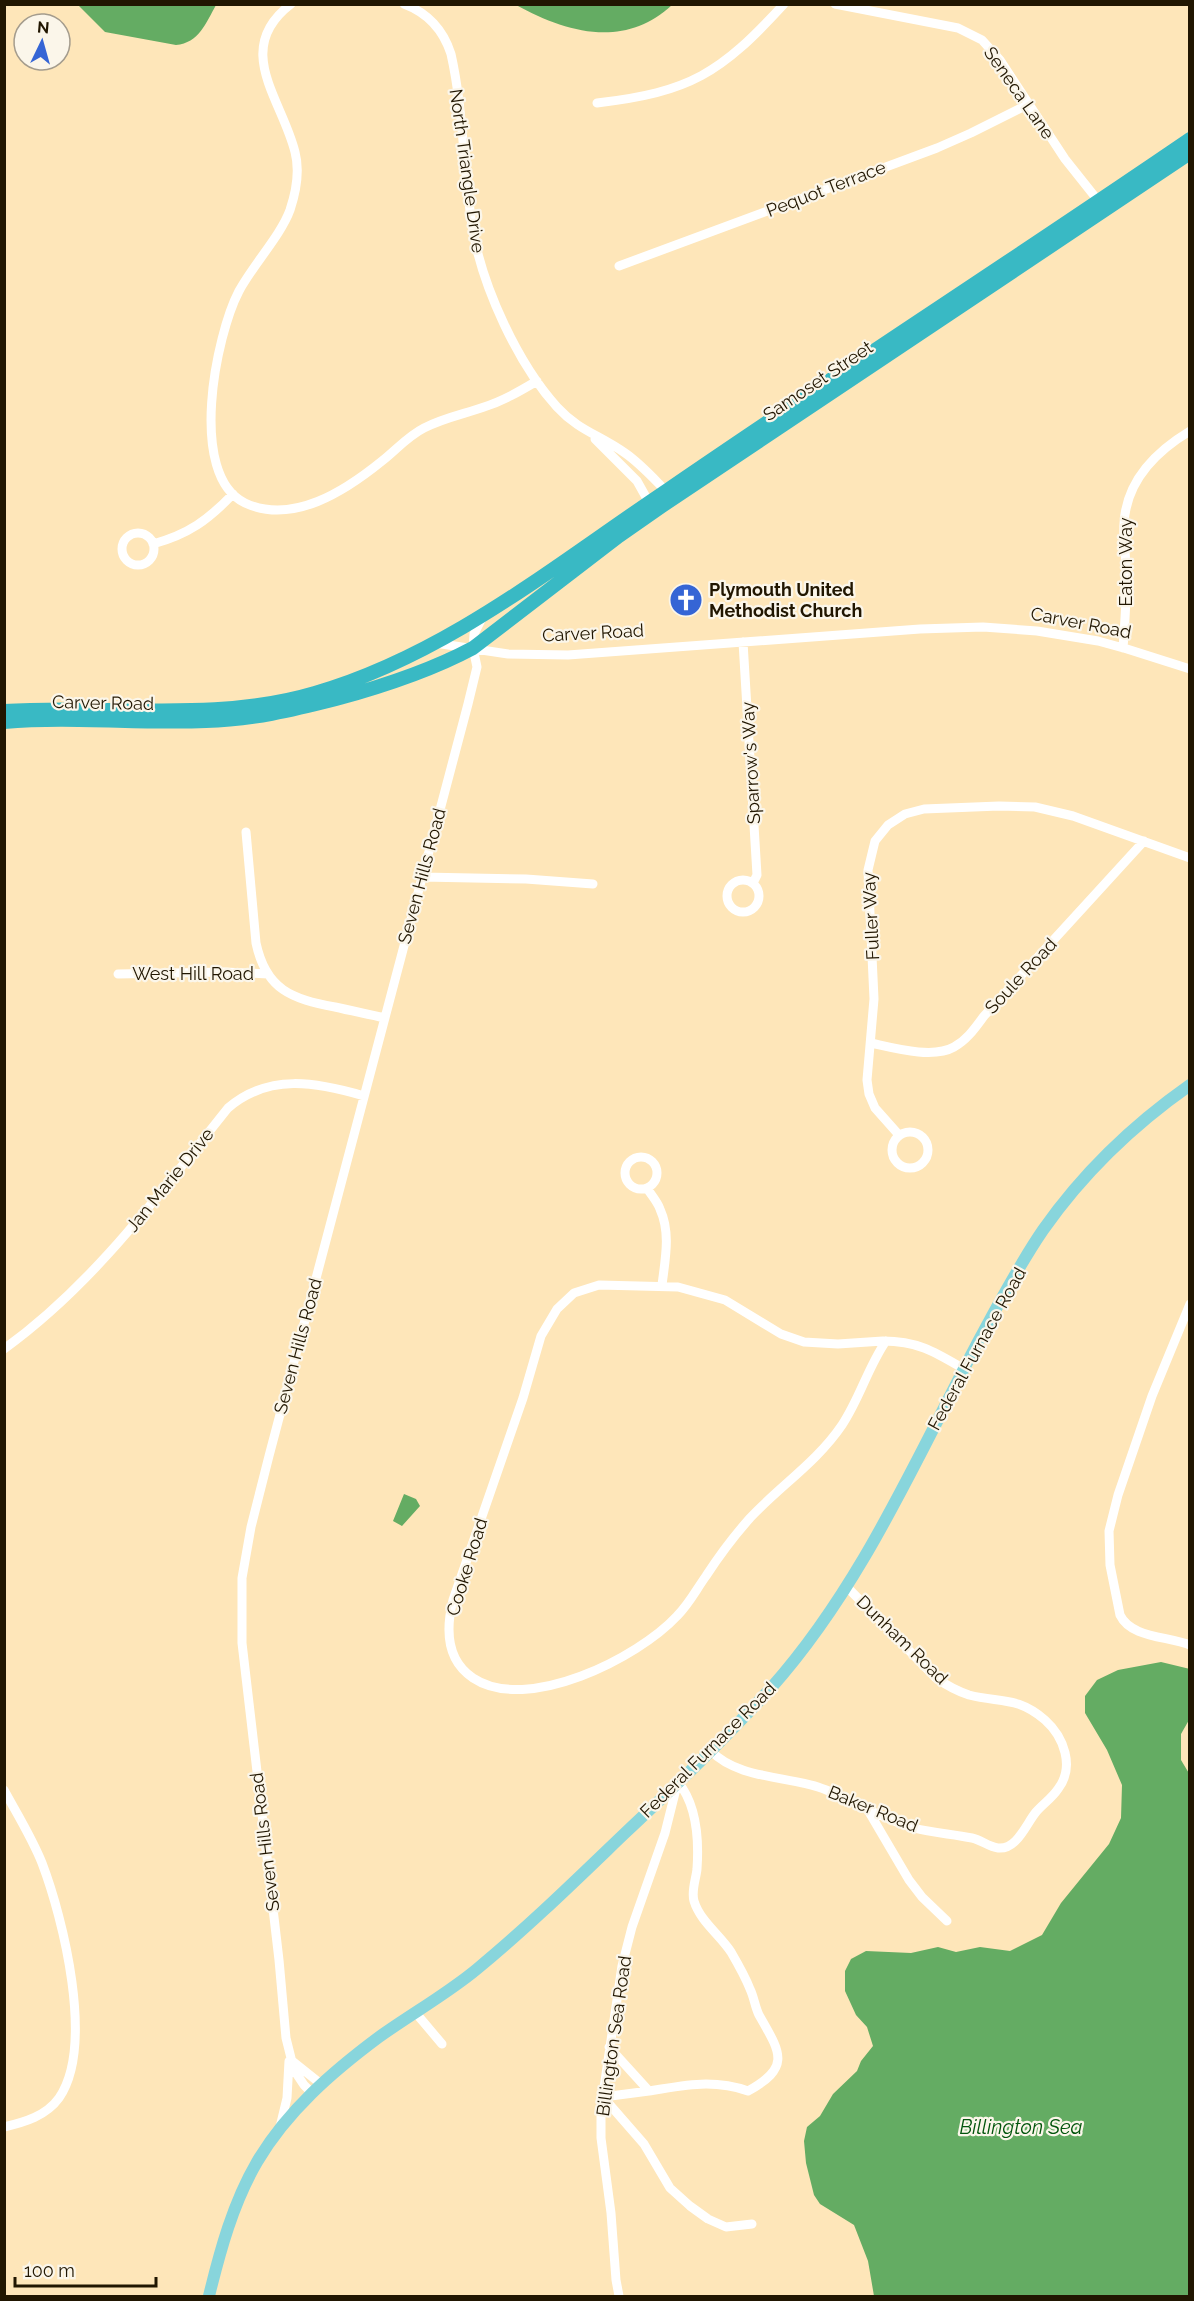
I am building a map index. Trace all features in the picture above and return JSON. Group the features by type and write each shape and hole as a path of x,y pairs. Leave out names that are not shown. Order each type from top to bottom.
{"highway":[{"name":"Samoset Street","path":"1102,206 1190,139"},
{"name":"Samoset Street","path":"483,616 651,508 1102,206 1190,153"},
{"name":"Samoset Street","path":"473,648 651,508"},
{"name":"Carver Road","path":"4,711 72,709 192,711 268,704 314,694 357,679 435,643 483,616"},
{"name":"Carver Road","path":"4,722 66,720 188,722 266,716 390,684 433,668 473,648"}],"main road":[{"name":"Federal Furnace Road","path":"209,2296 218,2258 241,2194 257,2162 279,2130 317,2089 352,2057 475,1971 711,1751 774,1685 812,1638 866,1554 1005,1291 1043,1231 1071,1194 1103,1158 1134,1128 1190,1085"},
{"path":"198,2296 209,2296"}],"street":[{"path":"291,4 270,27 264,41 262,61 265,76 295,152 297,170 293,200 283,224 249,273 234,302 222,336 213,387 214,451 222,476 233,494 246,503 268,509 291,509 316,502 356,481 417,432 448,418 486,407 537,381"},
{"name":"North Triangle Drive","path":"404,4 433,21 449,47 454,71 471,215 479,257 488,284 509,331 537,381 574,424 624,452 646,470 670,495"},
{"path":"597,103 647,96 694,81 735,54 784,4"},
{"name":"Seneca Lane","path":"835,4 917,19 970,32 982,40 1029,104 1065,159 1102,206"},
{"name":"Pequot Terrace","path":"619,266 936,148 981,129 1029,104"},
{"name":"North Triangle Drive","path":"587,431 637,481 651,508"},
{"name":"Eaton Way","path":"1123,648 1127,602 1124,525 1131,491 1143,470 1155,456 1190,431"},
{"path":"153,544 189,531 212,516 233,494"},
{"name":"Seven Hills Road","path":"317,2089 299,2078 290,2058 242,1643 242,1578 251,1527 266,1467 477,667 473,648 474,634 483,616"},
{"name":"Carver Road","path":"473,648 508,654 568,655 920,629 982,627 1037,631 1123,648 1190,669"},
{"name":"Sparrow's Way","path":"743,642 757,875 753,883"},
{"path":"435,643 473,648"},
{"name":"Fuller Way","path":"899,1136 879,1113 869,1094 867,1072 874,982 869,860 881,832 896,819 924,809 1035,807 1073,816 1190,858"},
{"path":"246,832 256,943 260,960 268,974 277,986 303,1001 385,1018"},
{"name":"Soule Road","path":"871,1043 920,1051 941,1051 954,1047 970,1034 1144,841"},
{"path":"422,877 526,879 593,884"},
{"name":"West Hill Road","path":"118,974 225,972 268,974"},
{"name":"Jan Marie Drive","path":"4,1349 45,1317 104,1260 157,1199 228,1108 239,1098 265,1086 301,1084 337,1088 364,1096"},
{"path":"912,1132 924,1139 928,1153 921,1165 909,1169 900,1166 894,1160 891,1147 899,1136 912,1132"},
{"path":"647,1188 660,1209 665,1228 666,1249 662,1285"},
{"name":"Cooke Road","path":"886,1341 875,1358 854,1406 830,1441 750,1519 714,1564 686,1607 663,1630 614,1660 560,1683 542,1688 501,1689 481,1683 465,1672 454,1656 449,1636 450,1614 523,1398 541,1336 562,1302 581,1289 599,1285 662,1285 694,1290 725,1300 781,1334 804,1341 838,1344 886,1341 909,1342 928,1348 964,1370"},
{"path":"1190,1304 1152,1396 1118,1495 1109,1531 1110,1565 1120,1615 1125,1624 1137,1631 1190,1645"},
{"name":"Dunham Road","path":"846,1586 936,1678 949,1687 968,1694 1023,1705 1047,1722 1057,1734 1066,1755 1065,1776 1058,1789 1028,1823"},
{"name":"Baker Road","path":"711,1751 722,1762 760,1774 816,1787 914,1828 971,1838 998,1848 1006,1847 1018,1839 1028,1823"},
{"path":"603,2097 709,2083 733,2086 748,2091 765,2082 775,2072 779,2057 772,2035 758,2012 751,1989 730,1951 700,1914 693,1899 698,1848 688,1794 678,1782"},
{"name":"Billington Sea Road","path":"619,2296 601,2138 603,2097 622,1966 632,1927 665,1833 678,1782"},
{"path":"4,1790 42,1862 62,1925 72,1981 75,2032 71,2071 59,2099 47,2111 33,2119 4,2127"},
{"path":"867,1809 909,1880 922,1897 947,1921"},
{"path":"415,2012 442,2044"},
{"path":"609,2047 649,2091"},
{"path":"279,2130 287,2098 290,2058"},
{"path":"603,2097 635,2131 670,2188 690,2206 708,2219 726,2227 752,2224"}],"water":[{"path":"78,5 216,5 196,36 176,45 105,32"},
{"path":"516,5 672,5 654,19 635,28 615,32 596,32 555,23"},
{"path":"404,1494 416,1499 420,1506 402,1526 393,1521"},
{"name":"Billington Sea","path":"1161,1662 1190,1669 1189,1720 1181,1734 1181,1760 1190,1775 1189,2296 874,2296 868,2261 854,2225 820,2204 814,2195 806,2163 804,2141 807,2127 820,2116 833,2094 857,2071 861,2061 873,2046 867,2027 856,2015 845,1991 845,1971 851,1959 866,1951 911,1953 938,1947 956,1952 980,1947 1010,1951 1042,1935 1061,1903 1109,1844 1121,1818 1122,1785 1107,1750 1085,1713 1085,1696 1097,1680 1118,1670"}],"place":[{"name":"Plymouth United Methodist Church","path":"686,600"}]}
